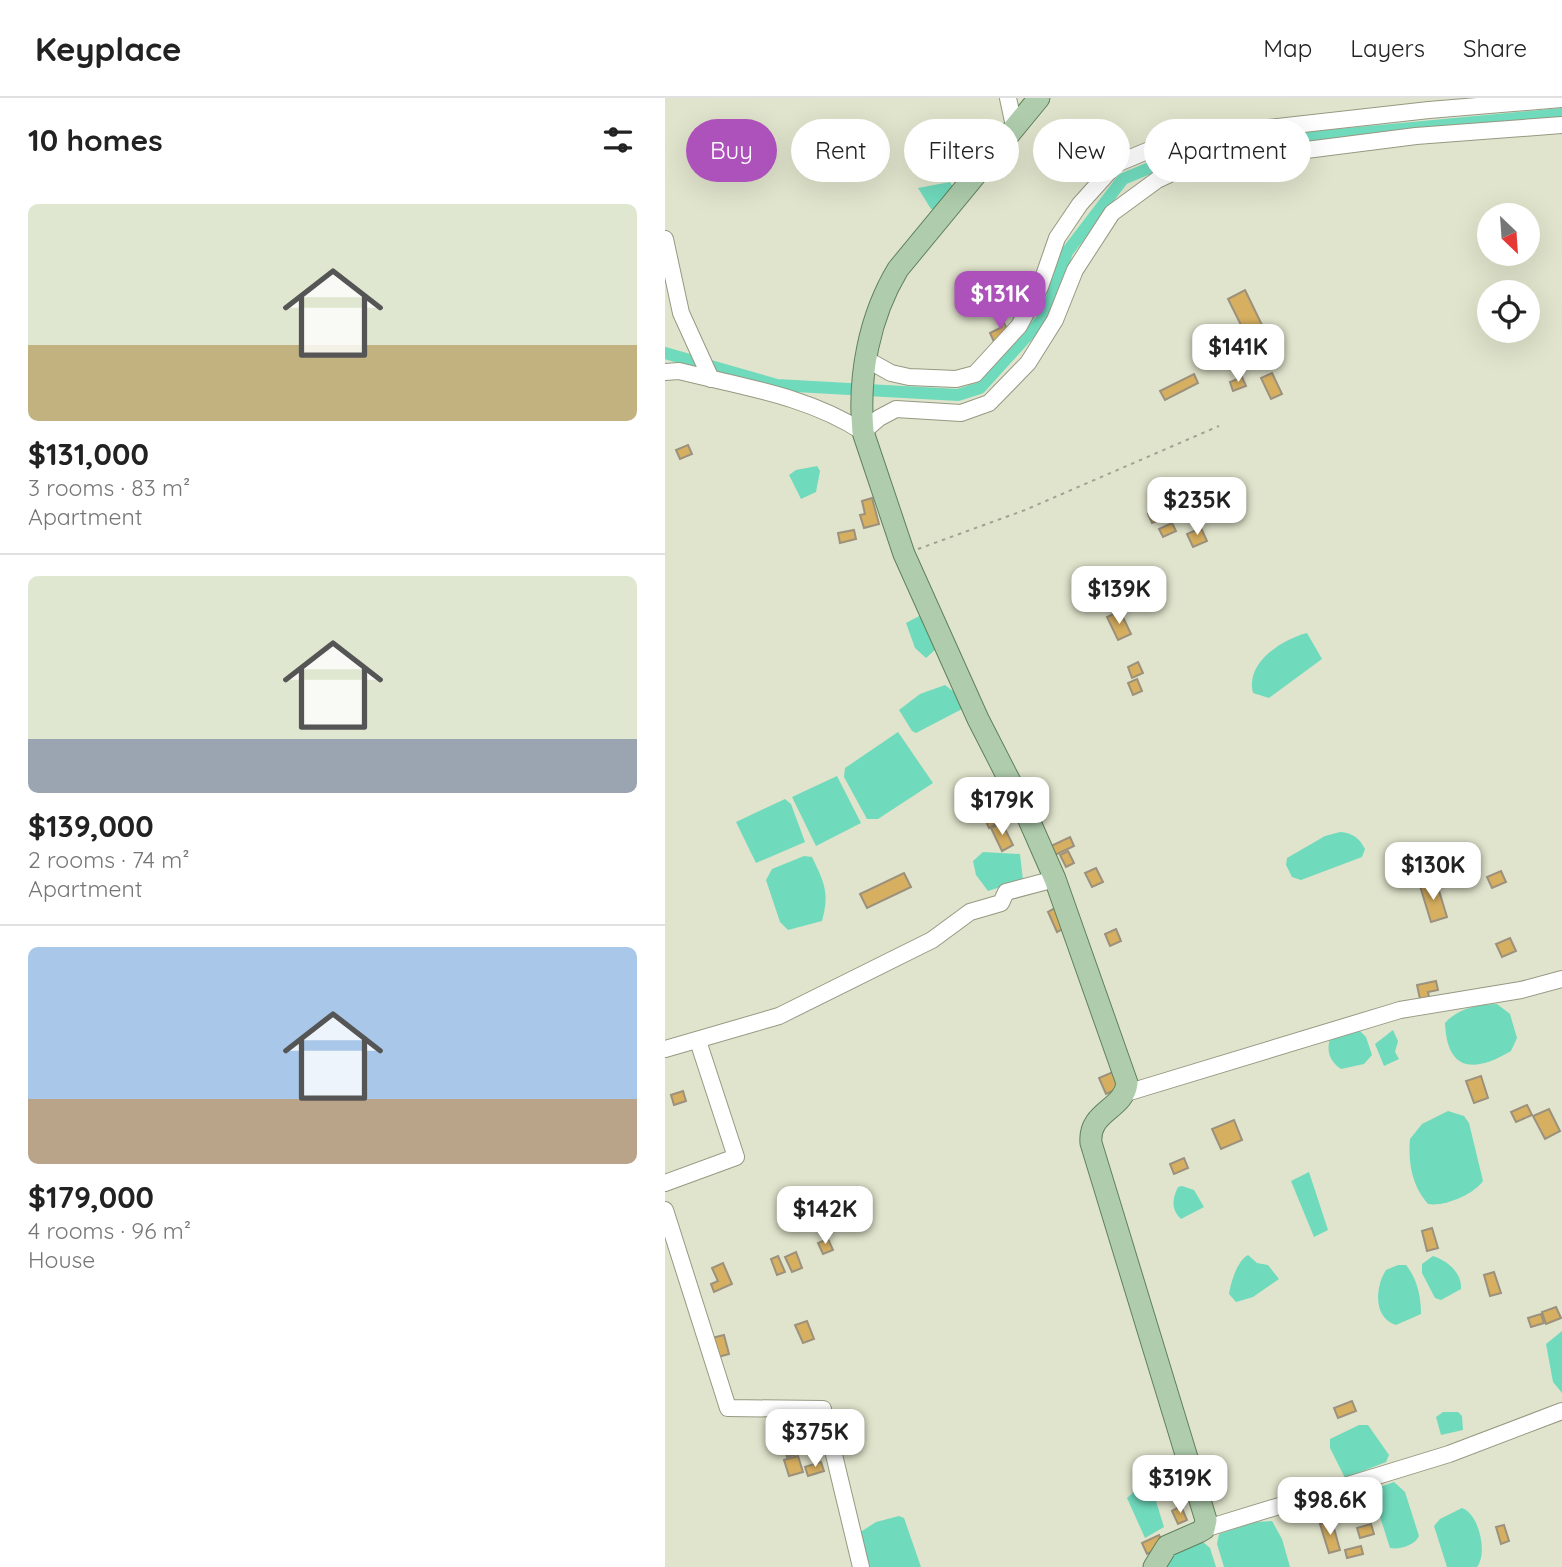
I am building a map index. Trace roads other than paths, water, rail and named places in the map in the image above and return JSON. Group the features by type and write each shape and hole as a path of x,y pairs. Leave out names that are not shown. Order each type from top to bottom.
{"main road":[{"path":"1019,120 1038,98"},
{"path":"969,182 898,269 881,297 865,361 863,425 904,554 978,719 1025,811 1055,879 1127,1083 1123,1094 1093,1124 1090,1130 1091,1143 1204,1511 1204,1529 1167,1546 1152,1566"}],"street":[{"path":"1008,98 1012,119"},
{"path":"865,361 891,373 909,377 955,379 975,374 1019,326 1040,287 1057,238 1080,204 1116,164 1178,138 1429,110 1562,99"},
{"path":"665,372 679,371 791,397 863,425 897,409 961,414 989,403 1028,363 1055,320 1075,270 1112,213 1157,180 1189,165 1416,136 1562,125"},
{"path":"665,239 681,313 711,379"},
{"path":"665,1049 779,1016 932,940 970,912 1001,904 1006,892 1055,879"},
{"path":"1123,1094 1400,1010 1521,990 1562,979"},
{"path":"665,1183 736,1157 698,1041"},
{"path":"665,1210 728,1408 823,1409 861,1567"},
{"path":"1204,1529 1449,1454 1562,1410"}],"water":[{"path":"950,182 953,187 935,209 931,209 918,188"},
{"path":"817,466 820,471 816,492 801,499 789,475 796,470"},
{"path":"923,614 936,649 926,658 915,648 906,623"},
{"path":"1307,633 1322,659 1269,698 1253,693 1254,672 1267,654 1286,641"},
{"path":"945,685 958,695 964,708 916,733 912,731 899,710 920,694"},
{"path":"898,732 933,783 878,819 867,819 844,777 845,768"},
{"path":"837,776 861,823 816,846 792,797"},
{"path":"785,799 791,804 805,842 756,863 736,822"},
{"path":"1340,832 1352,835 1360,842 1365,849 1362,857 1301,880 1292,877 1286,865 1287,858 1325,836"},
{"path":"983,852 1020,854 1023,880 988,891 976,875 973,861"},
{"path":"804,856 812,857 823,881 826,895 822,921 788,930 780,922 766,880 772,869"},
{"path":"1497,1004 1510,1014 1517,1038 1511,1051 1474,1065 1457,1059 1447,1039 1445,1023 1468,1008"},
{"path":"1358,1029 1366,1037 1372,1055 1364,1064 1341,1069 1330,1056 1330,1039"},
{"path":"1393,1030 1398,1041 1395,1052 1399,1059 1384,1066 1375,1044"},
{"path":"1448,1111 1464,1116 1469,1123 1483,1181 1459,1198 1443,1204 1428,1204 1418,1190 1412,1174 1410,1139 1422,1124"},
{"path":"1309,1172 1328,1230 1314,1237 1291,1181"},
{"path":"1178,1187 1194,1190 1204,1207 1181,1219 1175,1212 1174,1204"},
{"path":"1248,1255 1257,1263 1268,1265 1279,1279 1253,1297 1236,1302 1229,1294 1231,1284 1238,1267"},
{"path":"1433,1256 1453,1268 1461,1283 1461,1289 1441,1300 1435,1298 1422,1273 1422,1264"},
{"path":"1406,1265 1416,1282 1421,1314 1396,1325 1383,1316 1378,1293 1386,1270"},
{"path":"1562,1331 1562,1393 1553,1382 1546,1344"},
{"path":"1443,1412 1458,1412 1462,1416 1463,1430 1441,1435 1436,1417"},
{"path":"1359,1425 1368,1425 1389,1455 1386,1462 1345,1478 1330,1448 1330,1439"},
{"path":"1394,1482 1405,1492 1419,1536 1411,1544 1390,1548 1373,1495 1377,1488"},
{"path":"1146,1488 1155,1498 1164,1527 1145,1538 1127,1498 1136,1490"},
{"path":"1462,1508 1473,1518 1480,1534 1480,1561 1477,1567 1447,1567 1434,1526 1440,1519"},
{"path":"899,1516 904,1518 921,1567 868,1567 859,1533 876,1522"},
{"path":"1272,1521 1282,1539 1290,1567 1224,1567 1217,1544 1219,1534 1256,1522"},
{"path":"1203,1542 1210,1548 1216,1567 1166,1567 1171,1554"}],"waterway":[{"path":"665,353 777,385 958,395 980,388 1046,315 1067,252 1123,179 1198,148 1562,114"}]}
